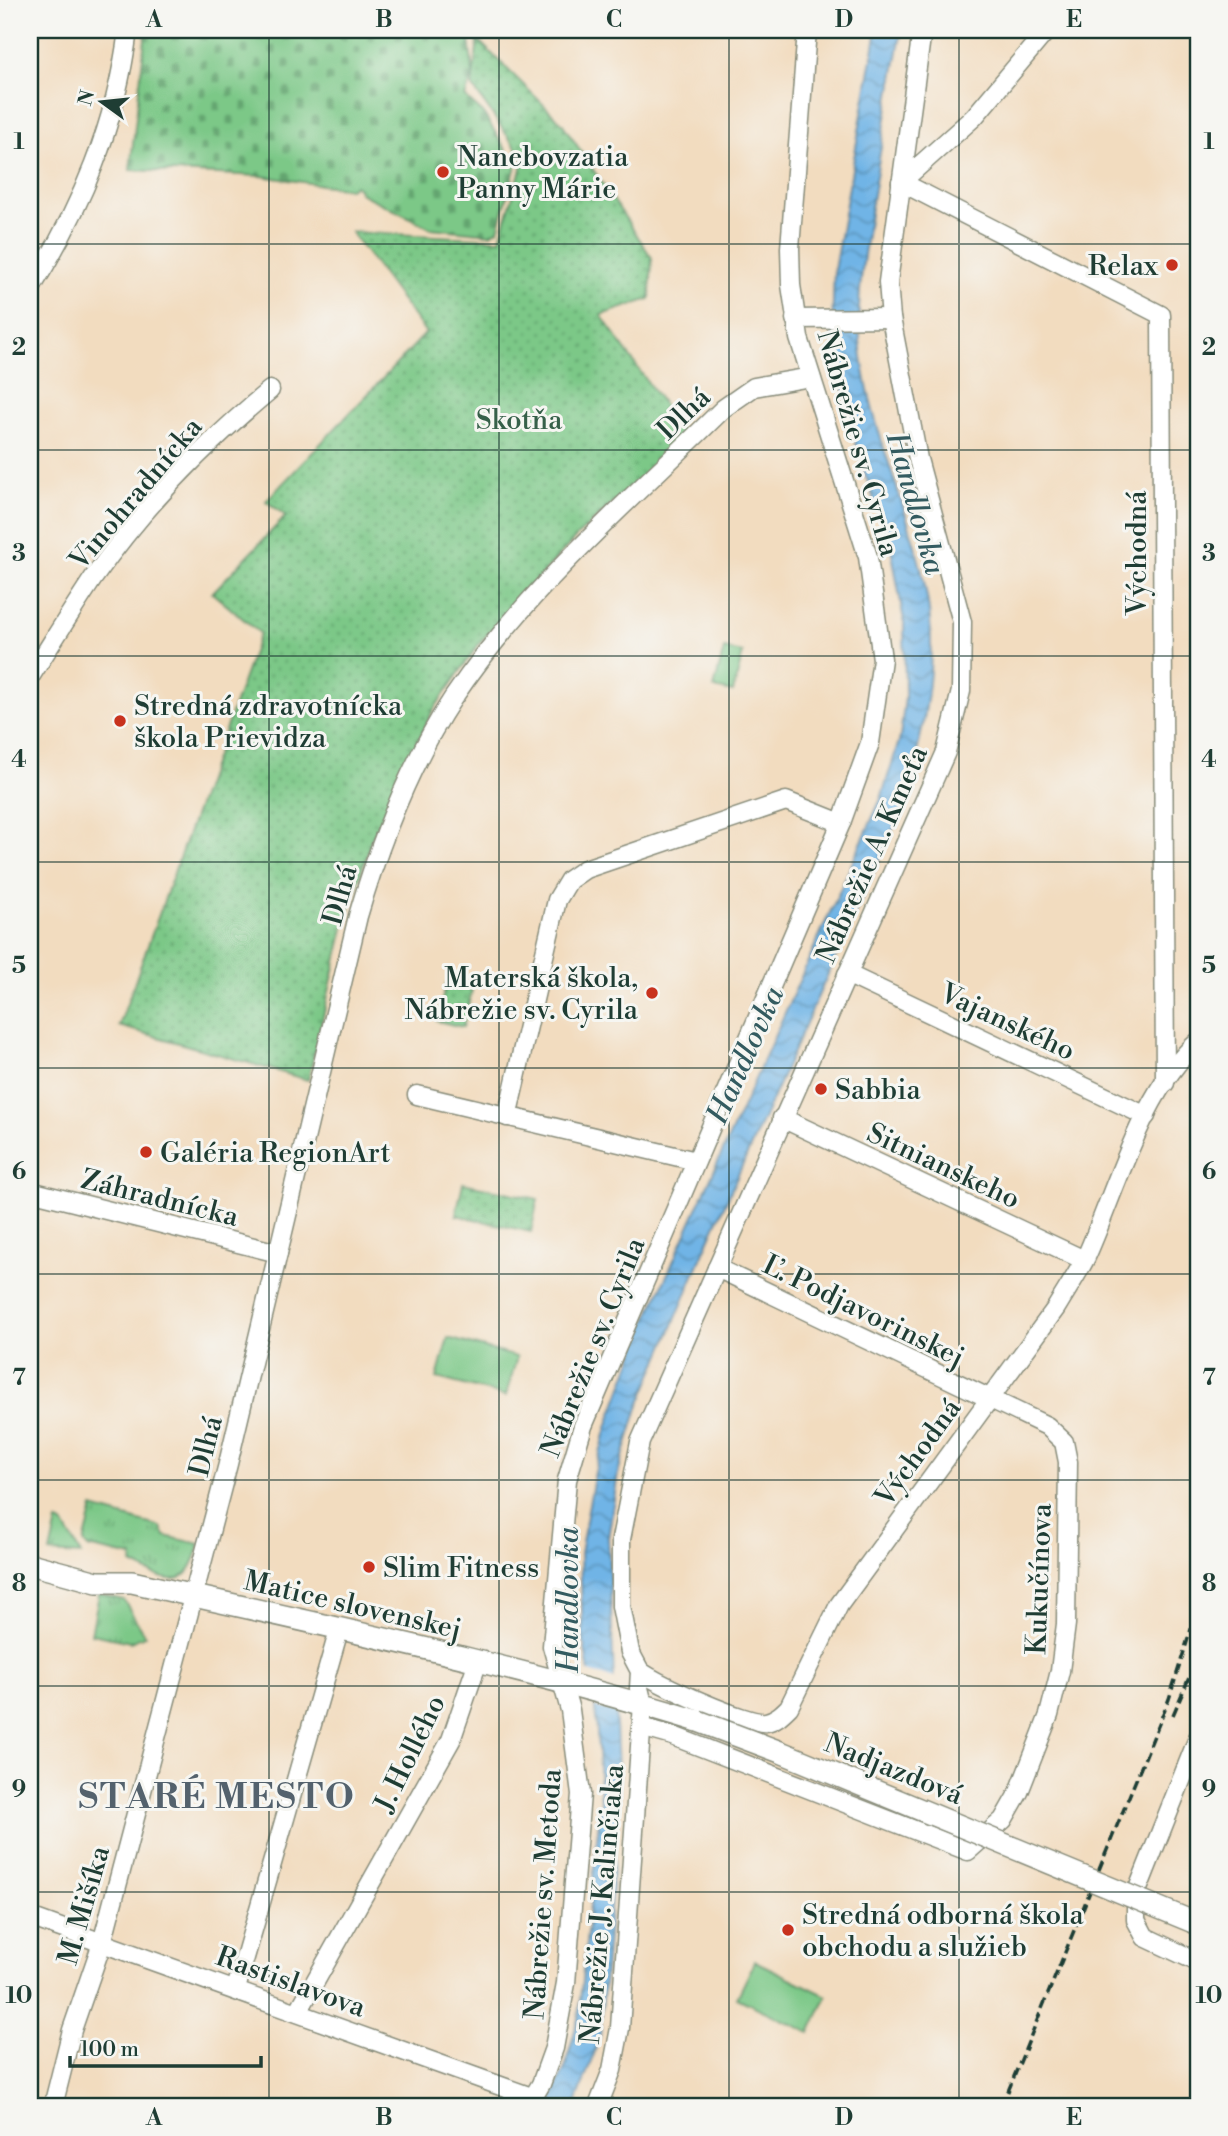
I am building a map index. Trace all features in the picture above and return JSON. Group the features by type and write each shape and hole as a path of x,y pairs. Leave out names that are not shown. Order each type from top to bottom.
{"main road":[{"name":"Matice slovenskej","path":"30,1555 107,1570 132,1582 561,1682"},
{"name":"Matice slovenskej","path":"30,1564 97,1582 132,1582"},
{"name":"Nadjazdová","path":"561,1682 634,1701 689,1711 783,1753 1198,1924"}],"street":[{"path":"30,290 51,256 92,176 118,95 128,30"},
{"name":"Nábrežie sv. Cyrila","path":"561,1682 552,1646 567,1480 583,1426 841,823 870,743 881,659 868,557 795,319 790,248 807,30"},
{"name":"Nábrežie A. Kmeťa","path":"634,1701 639,1688 640,1671 629,1652 621,1605 621,1539 640,1441 946,751 961,691 961,622 881,318 922,30"},
{"path":"901,182 974,117 1047,30"},
{"name":"Východná","path":"901,182 1161,315 1165,1083"},
{"path":"795,319 881,318"},
{"name":"Dlhá","path":"192,1596 231,1452 358,916 382,843 408,782 452,699 526,605 724,408 754,387 811,377"},
{"name":"Vinohradnícka","path":"30,677 95,576 135,524 217,434 270,390"},
{"path":"507,1116 557,900 569,880 585,869 786,801 841,823"},
{"name":"Vajanského","path":"847,974 1146,1116"},
{"name":"Východná","path":"640,1671 689,1711 764,1723 777,1718 789,1707 839,1605 1056,1308 1084,1260 1146,1116 1165,1083 1198,1042"},
{"path":"417,1095 696,1161"},
{"name":"Sitnianskeho","path":"782,1118 1084,1260"},
{"name":"Záhradnícka","path":"30,1191 278,1254"},
{"name":"Ľ. Podjavorinskej","path":"717,1268 988,1399"},
{"name":"Kukučínova","path":"642,1727 673,1736 968,1851 1003,1820 1019,1792 1049,1715 1060,1671 1066,1624 1068,1462 1064,1442 1047,1426 988,1399"},
{"name":"M. Mišíka","path":"52,2106 72,2030 102,1943 192,1596"},
{"path":"236,1989 340,1630"},
{"name":"J. Hollého","path":"298,2011 451,1740 478,1661"},
{"name":"Nábrežie sv. Metoda","path":"531,2102 550,2060 561,2020 581,1794 570,1710 561,1682"},
{"name":"Nábrežie J. Kalinčiaka","path":"598,2106 612,2070 620,2028 642,1727 634,1701"},
{"path":"1198,1738 1143,1874 1135,1909 1139,1930 1145,1937 1198,1962"},
{"name":"Rastislavova","path":"30,1917 298,2011 531,2102"}],"green space":[{"path":"146,30 468,30 473,74 465,97 483,113 516,166 498,230 490,234 430,228 362,194 355,185 350,189 261,176 130,170"},
{"name":"Skotňa","path":"478,40 562,123 652,258 650,299 601,315 686,437 576,537 481,641 432,712 372,838 345,924 308,1080 119,1026 260,633 212,593 286,516 266,501 426,333 351,232 500,239 524,159 472,86"},
{"path":"724,649 743,653 733,692 714,688"},
{"path":"446,984 472,990 463,1027 437,1021"},
{"path":"463,1183 538,1199 531,1232 456,1215"},
{"path":"448,1338 517,1357 506,1396 437,1378"},
{"path":"93,1508 161,1527 165,1536 200,1544 189,1570 183,1576 166,1579 132,1564 133,1557 87,1547 84,1543"},
{"path":"57,1522 63,1523 81,1555 50,1553"},
{"path":"99,1594 124,1600 145,1636 130,1642 91,1634"},
{"path":"755,1961 827,1996 810,2033 737,1998"}],"water":[{"path":"877,30 902,30 870,213 861,282 859,324 869,393 920,563 927,597 931,648 927,700 905,802 708,1242 638,1408 618,1473 608,1538 619,1794 600,2036 575,2106 548,2106 565,2068 578,2019 601,1801 596,1716 583,1637 580,1553 595,1472 607,1427 646,1322 881,799 900,738 905,697 904,621 892,553 857,450 832,334 834,270"}],"pier":[{"path":"585,1671 619,1680 620,1713 591,1706"}],"railway":[{"path":"1002,2106 1169,1699 1198,1607"},
{"path":"1173,1715 1198,1657"}],"place":[{"name":"Nanebovzatia Panny Márie","path":"443,172"},
{"name":"Relax","path":"1172,265"},
{"name":"Stredná zdravotnícka škola Prievidza","path":"120,721"},
{"name":"Materská škola, Nábrežie sv. Cyrila","path":"652,993"},
{"name":"Sabbia","path":"821,1089"},
{"name":"Galéria RegionArt","path":"146,1152"},
{"name":"Slim Fitness","path":"369,1567"},
{"name":"Stredná odborná škola obchodu a služieb","path":"788,1930"}],"district":[{"name":"STARÉ MESTO","path":"217,1796"}],"water label":[{"name":"Handlovka","path":"916,503"},
{"name":"Handlovka","path":"745,1055"},
{"name":"Handlovka","path":"568,1600"}]}
